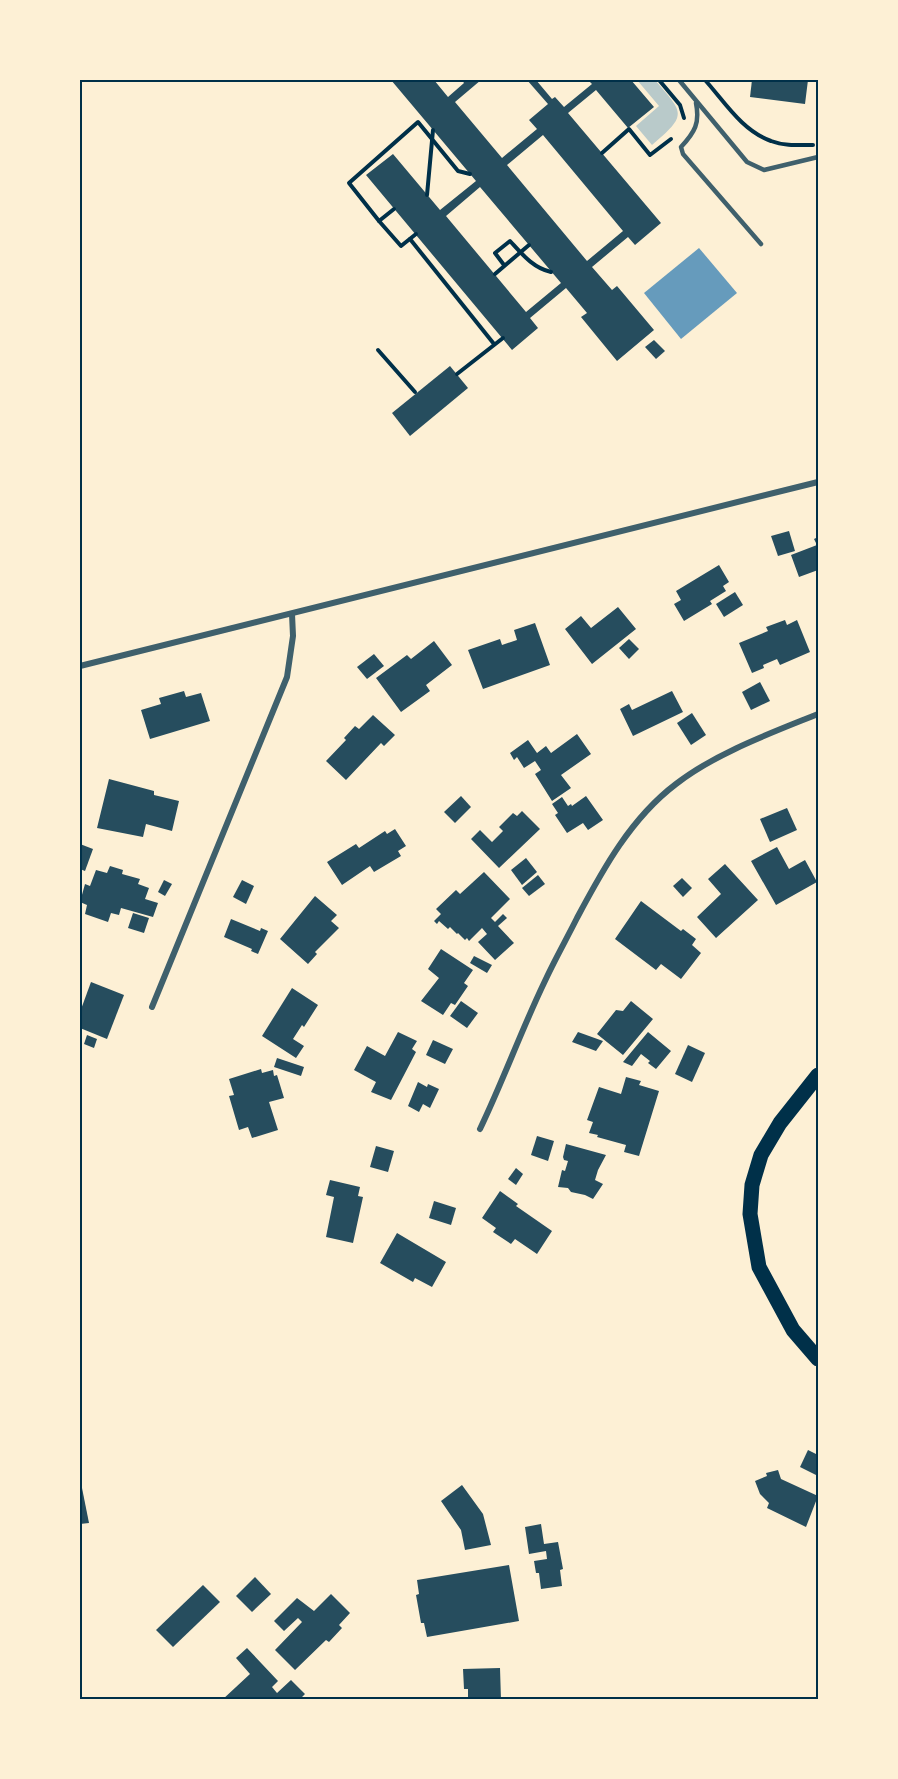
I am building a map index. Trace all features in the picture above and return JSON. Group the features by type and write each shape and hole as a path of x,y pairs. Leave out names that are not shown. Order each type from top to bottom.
{"main road":[{"path":"819,1075 780,1123 761,1155 752,1185 750,1214 759,1267 793,1330 819,1359"}],"street":[{"path":"80,666 819,482"},
{"path":"152,1007 287,677 293,636 292,614"},
{"path":"480,1129 543,983 604,867 624,839 675,785 696,770 761,738 819,714"}],"lane":[{"path":"679,80 747,162 764,170 819,157"},
{"path":"696,100 699,116 695,129 681,147 683,154 761,244"}],"path":[{"path":"659,80 680,105 684,117 681,128"},
{"path":"705,80 751,131 770,141 788,145 819,145"},
{"path":"416,234 401,246 349,183 418,122 458,171 470,174"},
{"path":"602,153 629,129 650,155 673,137"},
{"path":"427,195 433,130"},
{"path":"380,220 394,209"},
{"path":"410,239 494,344"},
{"path":"504,265 495,253 510,241 537,266 551,272"},
{"path":"495,274 529,245"},
{"path":"457,374 502,338"},
{"path":"378,350 415,392"}],"shaded area":[{"path":"637,80 655,80 672,100 678,113 677,120 652,145 636,126 659,106"}],"water":[{"path":"699,248 737,293 681,339 644,293"}],"building":[{"path":"391,80 434,80 448,97 464,83 462,80 481,80 455,102 502,158 537,129 529,120 548,104 527,80 536,80 552,99 555,97 564,107 592,84 588,80 631,80 654,107 628,128 596,90 568,113 661,223 635,245 628,237 592,267 612,290 617,286 654,330 617,361 581,317 587,313 566,288 530,318 538,328 512,350 366,175 393,154 440,210 476,181","holes":["543,135 623,231 587,261 507,165","480,187 561,283 526,312 446,216"]},
{"path":"752,80 808,80 805,104 750,97"},
{"path":"654,340 665,351 656,359 645,347"},
{"path":"450,366 468,388 410,436 392,413"},
{"path":"789,531 795,551 778,556 771,536"},
{"path":"818,537 818,570 799,577 791,555 817,545 814,539"},
{"path":"719,565 729,582 723,586 726,591 710,601 712,604 684,621 674,604 681,600 676,591"},
{"path":"735,592 743,605 724,617 716,604"},
{"path":"618,607 636,629 592,664 565,629 581,616 591,628"},
{"path":"785,620 787,625 797,620 810,652 780,665 777,659 752,673 739,643 768,631 766,627"},
{"path":"535,623 550,665 483,689 468,650 500,639 502,645 517,640 514,630"},
{"path":"629,639 639,649 629,659 619,648"},
{"path":"434,641 452,665 426,685 430,691 401,712 376,678 407,655 411,659"},
{"path":"374,654 384,666 367,679 357,667"},
{"path":"760,682 770,701 751,710 742,692"},
{"path":"184,691 186,697 201,693 210,721 150,739 141,710 161,704 159,698"},
{"path":"672,691 683,712 633,736 620,709 629,704 632,710"},
{"path":"692,713 706,735 691,745 677,723"},
{"path":"373,715 395,735 384,746 381,743 346,780 326,761 346,740 344,738 355,726 359,729"},
{"path":"577,734 591,754 561,775 571,788 552,801 535,774 541,770 535,761 524,768 517,757 514,760 510,753 528,740 537,753 546,746 551,753"},
{"path":"109,779 154,791 154,795 179,801 172,831 146,824 143,837 97,828"},
{"path":"461,796 471,807 455,823 444,812"},
{"path":"586,796 603,820 588,830 583,823 567,833 555,815 558,813 552,804 562,797 568,806 571,804 572,806"},
{"path":"787,808 797,830 770,842 760,819"},
{"path":"522,811 540,829 499,868 471,839 480,830 492,842 503,831 499,827 513,813 517,816"},
{"path":"395,829 406,846 398,851 401,856 374,872 370,866 342,885 327,862 356,844 359,848 385,831 387,834"},
{"path":"80,844 93,849 85,871 80,869"},
{"path":"777,847 789,869 805,860 817,882 776,905 751,861"},
{"path":"526,858 537,872 522,885 511,870"},
{"path":"725,864 758,900 716,938 697,917 721,894 708,879"},
{"path":"110,866 123,870 122,874 140,879 138,884 149,888 145,899 158,903 153,917 121,908 119,915 111,913 108,922 85,914 87,905 80,902 85,884 90,886 96,870 107,873"},
{"path":"484,872 510,899 491,918 495,922 503,914 507,918 498,926 514,943 495,960 478,942 487,934 482,928 469,941 450,927 448,929 439,921 437,924 434,921 441,914 436,909 456,890 460,894"},
{"path":"538,875 545,884 529,896 522,888"},
{"path":"682,878 692,888 683,897 673,886"},
{"path":"164,880 172,884 165,896 158,892"},
{"path":"242,880 254,886 246,904 233,897"},
{"path":"315,896 337,915 331,921 339,928 315,952 317,954 308,964 280,939"},
{"path":"641,901 681,931 683,929 696,939 692,945 701,953 681,979 661,964 656,970 615,939"},
{"path":"133,913 149,918 144,933 128,928"},
{"path":"231,919 260,931 261,928 268,931 258,954 224,937"},
{"path":"441,949 473,970 464,983 468,986 455,1005 451,1003 443,1015 421,1001 439,978 428,969"},
{"path":"474,956 492,965 487,973 470,963"},
{"path":"91,982 124,995 107,1039 80,1028 80,1012"},
{"path":"292,988 318,1005 293,1039 304,1046 296,1058 262,1036"},
{"path":"461,1001 478,1013 467,1028 450,1016"},
{"path":"631,1001 653,1019 623,1055 597,1034 616,1010 623,1011"},
{"path":"398,1032 417,1041 412,1049 416,1052 391,1100 371,1092 376,1082 354,1070 367,1046 385,1056"},
{"path":"578,1032 603,1041 596,1051 572,1042"},
{"path":"648,1032 671,1051 656,1069 641,1054 632,1066 623,1062"},
{"path":"87,1035 97,1039 94,1048 84,1044"},
{"path":"433,1040 453,1049 445,1064 426,1055"},
{"path":"688,1045 705,1053 692,1082 675,1074"},
{"path":"277,1058 304,1067 301,1076 274,1067"},
{"path":"261,1069 262,1073 273,1070 274,1076 277,1075 284,1098 269,1102 278,1130 252,1138 248,1127 239,1130 229,1096 234,1095 229,1079"},
{"path":"626,1077 641,1081 639,1085 659,1091 639,1156 624,1152 626,1145 589,1133 593,1122 587,1120 599,1087 621,1094"},
{"path":"418,1082 427,1087 428,1084 439,1089 430,1108 423,1104 419,1112 408,1106"},
{"path":"537,1136 554,1141 548,1161 531,1155"},
{"path":"566,1144 606,1155 595,1180 603,1184 593,1199 571,1192 568,1188 558,1187 562,1170 565,1171 568,1161 563,1157"},
{"path":"376,1146 394,1151 388,1172 370,1167"},
{"path":"516,1168 523,1174 516,1185 508,1179"},
{"path":"330,1180 360,1187 358,1196 363,1197 353,1243 326,1237 334,1197 326,1195"},
{"path":"500,1191 518,1204 516,1206 552,1231 537,1254 515,1239 511,1244 493,1232 496,1228 482,1218"},
{"path":"434,1201 456,1208 451,1225 429,1218"},
{"path":"397,1233 446,1262 432,1287 415,1278 413,1282 380,1263"},
{"path":"808,1450 818,1455 818,1476 800,1467"},
{"path":"778,1470 781,1479 818,1496 806,1527 767,1508 769,1503 760,1494 755,1481 767,1476 766,1473"},
{"path":"80,1478 89,1523 80,1524"},
{"path":"462,1485 483,1514 491,1545 465,1550 461,1530 441,1501"},
{"path":"541,1524 544,1544 558,1542 563,1569 560,1570 562,1586 541,1589 539,1573 536,1573 534,1561 547,1559 546,1551 529,1554 525,1527"},
{"path":"509,1565 519,1621 427,1637 424,1623 421,1623 416,1595 419,1594 417,1580"},
{"path":"255,1577 271,1594 252,1612 236,1596"},
{"path":"203,1585 220,1602 173,1647 156,1630"},
{"path":"331,1594 350,1613 339,1625 342,1628 329,1642 326,1640 295,1670 275,1650 302,1622 298,1618 284,1631 274,1621 297,1598 314,1611"},
{"path":"247,1648 278,1681 272,1687 277,1693 291,1680 305,1694 299,1700 261,1700 259,1698 257,1700 222,1700 250,1674 236,1658"},
{"path":"500,1668 501,1700 468,1700 468,1689 464,1689 463,1669"}]}
